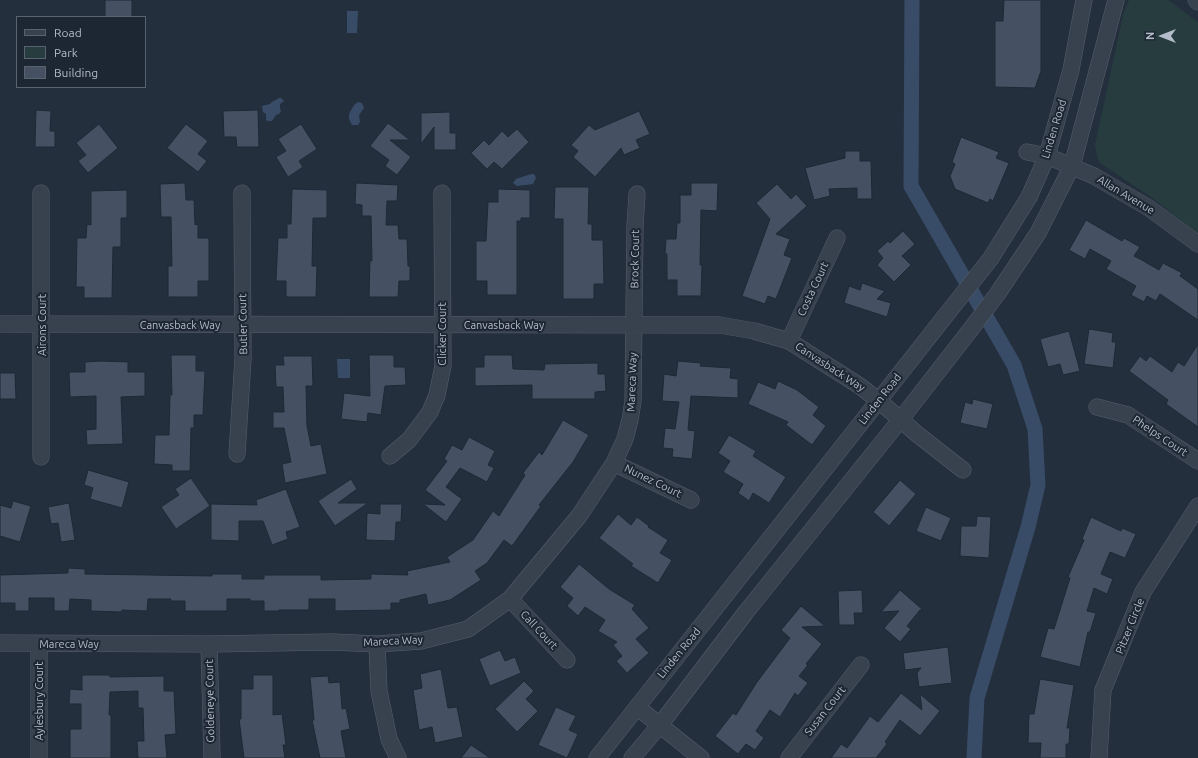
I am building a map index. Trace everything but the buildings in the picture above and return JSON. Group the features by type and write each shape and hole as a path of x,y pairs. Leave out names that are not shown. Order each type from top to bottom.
{"street":[{"name":"Linden Road","path":"598,758 956,304 982,270 1007,233 1029,196 1047,156 1071,70 1084,0"},
{"path":"632,758 660,725 746,612 900,419 998,293 1038,234 1072,166 1116,0"},
{"name":"Allan Avenue","path":"1027,152 1047,156 1094,176 1149,208 1198,244"},
{"name":"Airons Court","path":"41,193 41,457"},
{"name":"Butler Court","path":"237,454 243,359 242,193"},
{"name":"Clicker Court","path":"390,456 409,440 430,412 437,395 443,366 442,193"},
{"name":"Brock Court","path":"634,324 635,227 637,194"},
{"name":"Costa Court","path":"789,341 837,238"},
{"name":"Canvasback Way","path":"0,324 720,325 754,331 789,341 880,400 900,419 963,470"},
{"name":"Mareca Way","path":"0,643 209,644 332,642 377,644 421,641 468,629 510,599 579,516 614,463 625,439 633,400 634,324"},
{"name":"Phelps Court","path":"1097,407 1128,415 1198,462"},
{"name":"Nunez Court","path":"614,463 691,500"},
{"name":"Pitzer Circle","path":"1099,758 1103,690 1143,592 1198,506"},
{"name":"Call Court","path":"510,599 567,660"},
{"name":"Aylesbury Court","path":"39,644 39,758"},
{"name":"Goldeneye Court","path":"209,644 212,758"},
{"path":"377,644 379,691 389,739 398,758"},
{"name":"Susan Court","path":"789,758 861,665"},
{"path":"637,707 701,758"}],"green space":[{"path":"1129,0 1168,0 1198,22 1198,234 1151,197 1100,163 1097,156 1095,145 1123,15"}],"water":[{"path":"347,11 358,11 357,33 347,33"},
{"path":"279,98 284,101 280,104 281,111 272,121 266,120 266,114 263,112 262,106 270,104"},
{"path":"358,102 362,103 364,108 359,115 360,122 358,125 352,125 349,119 349,114 354,105"},
{"path":"534,174 536,178 533,184 517,186 513,183 516,179"},
{"path":"337,359 350,359 350,378 338,378"}],"waterway":[{"path":"912,0 911,186 1014,365 1035,429 1038,485 1028,527 977,698 974,758"}]}
